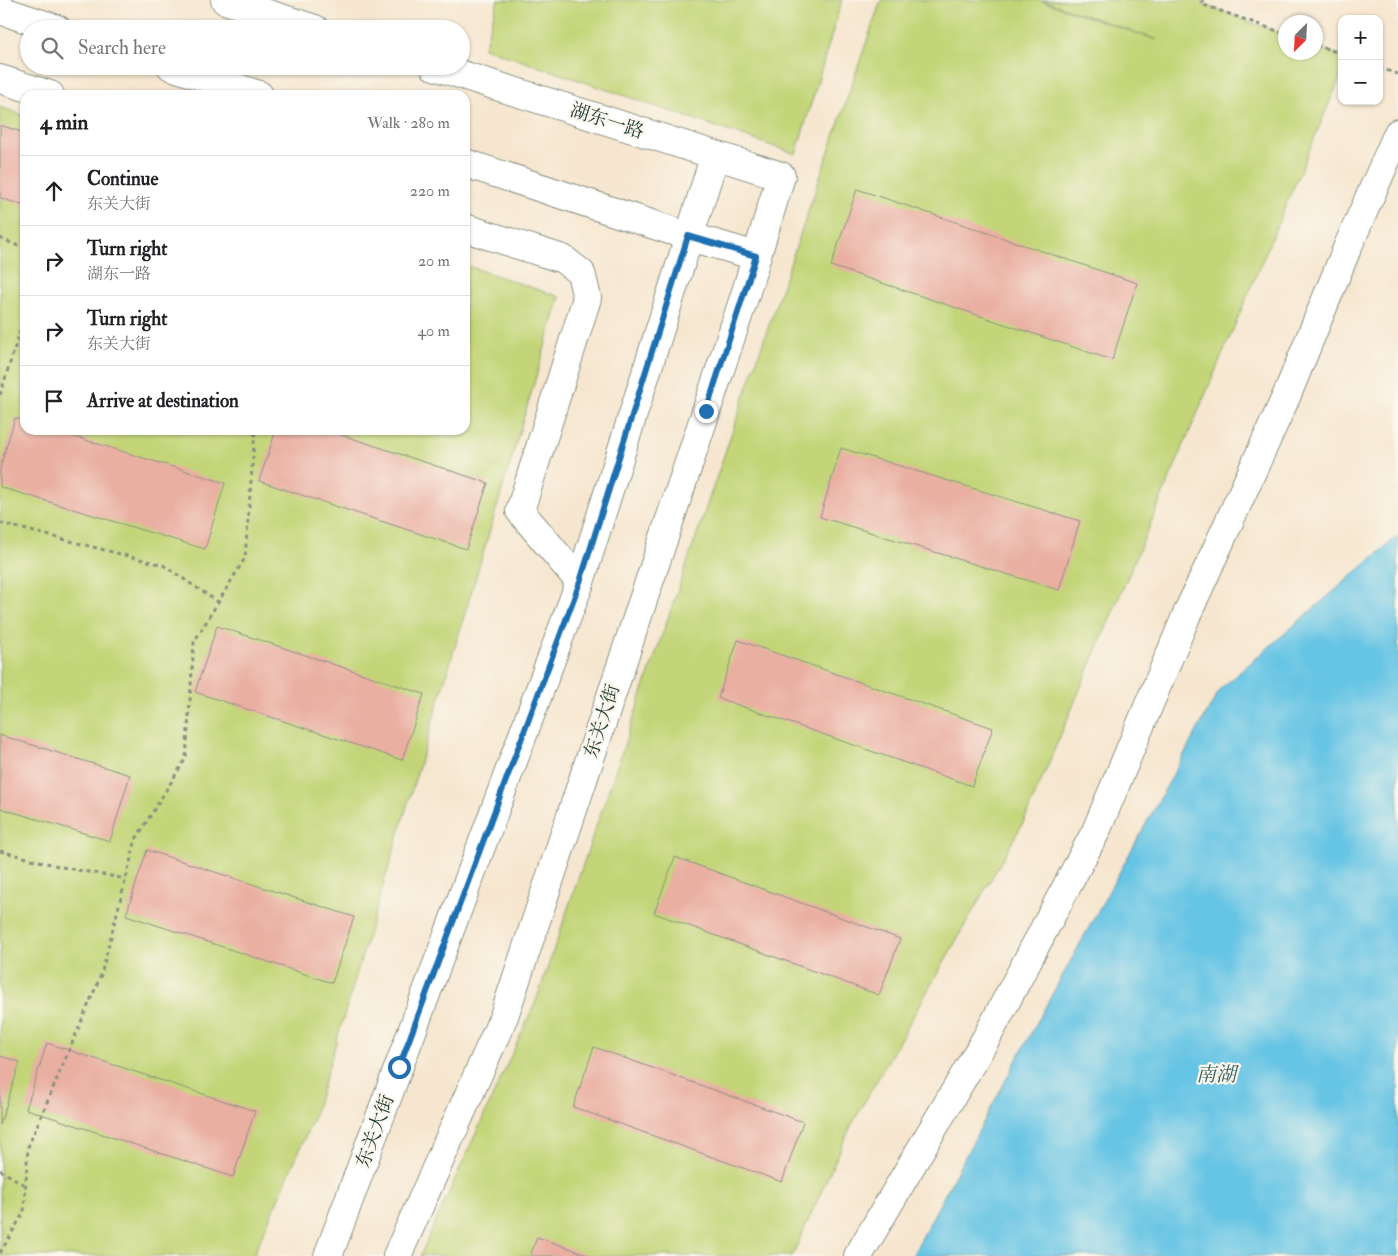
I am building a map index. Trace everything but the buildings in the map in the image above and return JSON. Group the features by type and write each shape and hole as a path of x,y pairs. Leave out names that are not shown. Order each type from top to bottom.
{"main road":[{"path":"224,0 287,20"},
{"path":"0,10 30,20"},
{"path":"198,75 244,90"},
{"name":"湖东一路","path":"462,75 781,176"},
{"path":"0,79 34,90"},
{"path":"858,1256 988,1035 1096,831 1187,614 1286,397 1348,246 1398,134"},
{"name":"东关大街","path":"328,1256 580,582 715,155"},
{"path":"470,165 688,236 756,256"},
{"name":"东关大街","path":"397,1256 504,1016 781,176"},
{"path":"470,230 563,259 582,272 587,298 520,511 580,582"}],"path":[{"path":"1203,0 1201,4 1278,31"},
{"path":"1323,47 1338,53"},
{"path":"1383,69 1398,74"},
{"path":"0,238 20,247"},
{"path":"0,395 20,331"},
{"path":"0,1254 24,1212 28,1147 100,975 136,839 186,758 194,642 245,558 255,435"},
{"path":"0,523 163,566 218,602"},
{"path":"0,851 62,867 126,879"},
{"path":"0,1170 25,1185"}],"green space":[{"path":"498,0 842,0 796,154 484,48"},
{"path":"881,0 1038,0 1157,40 1042,0 1203,0 1202,4 1278,32 1278,60 1323,60 1323,49 1338,55 1338,82 1024,821 851,1126 792,1256 420,1256 536,1001"},
{"path":"0,107 20,114 20,435 470,435 470,267 560,297 313,1119 253,1256 0,1256"}],"water":[{"name":"南湖","path":"1398,536 1398,1256 912,1256 1026,1042 1220,689"}],"route":[{"path":"399,1067 580,582 688,236 756,256 706,411"}]}
